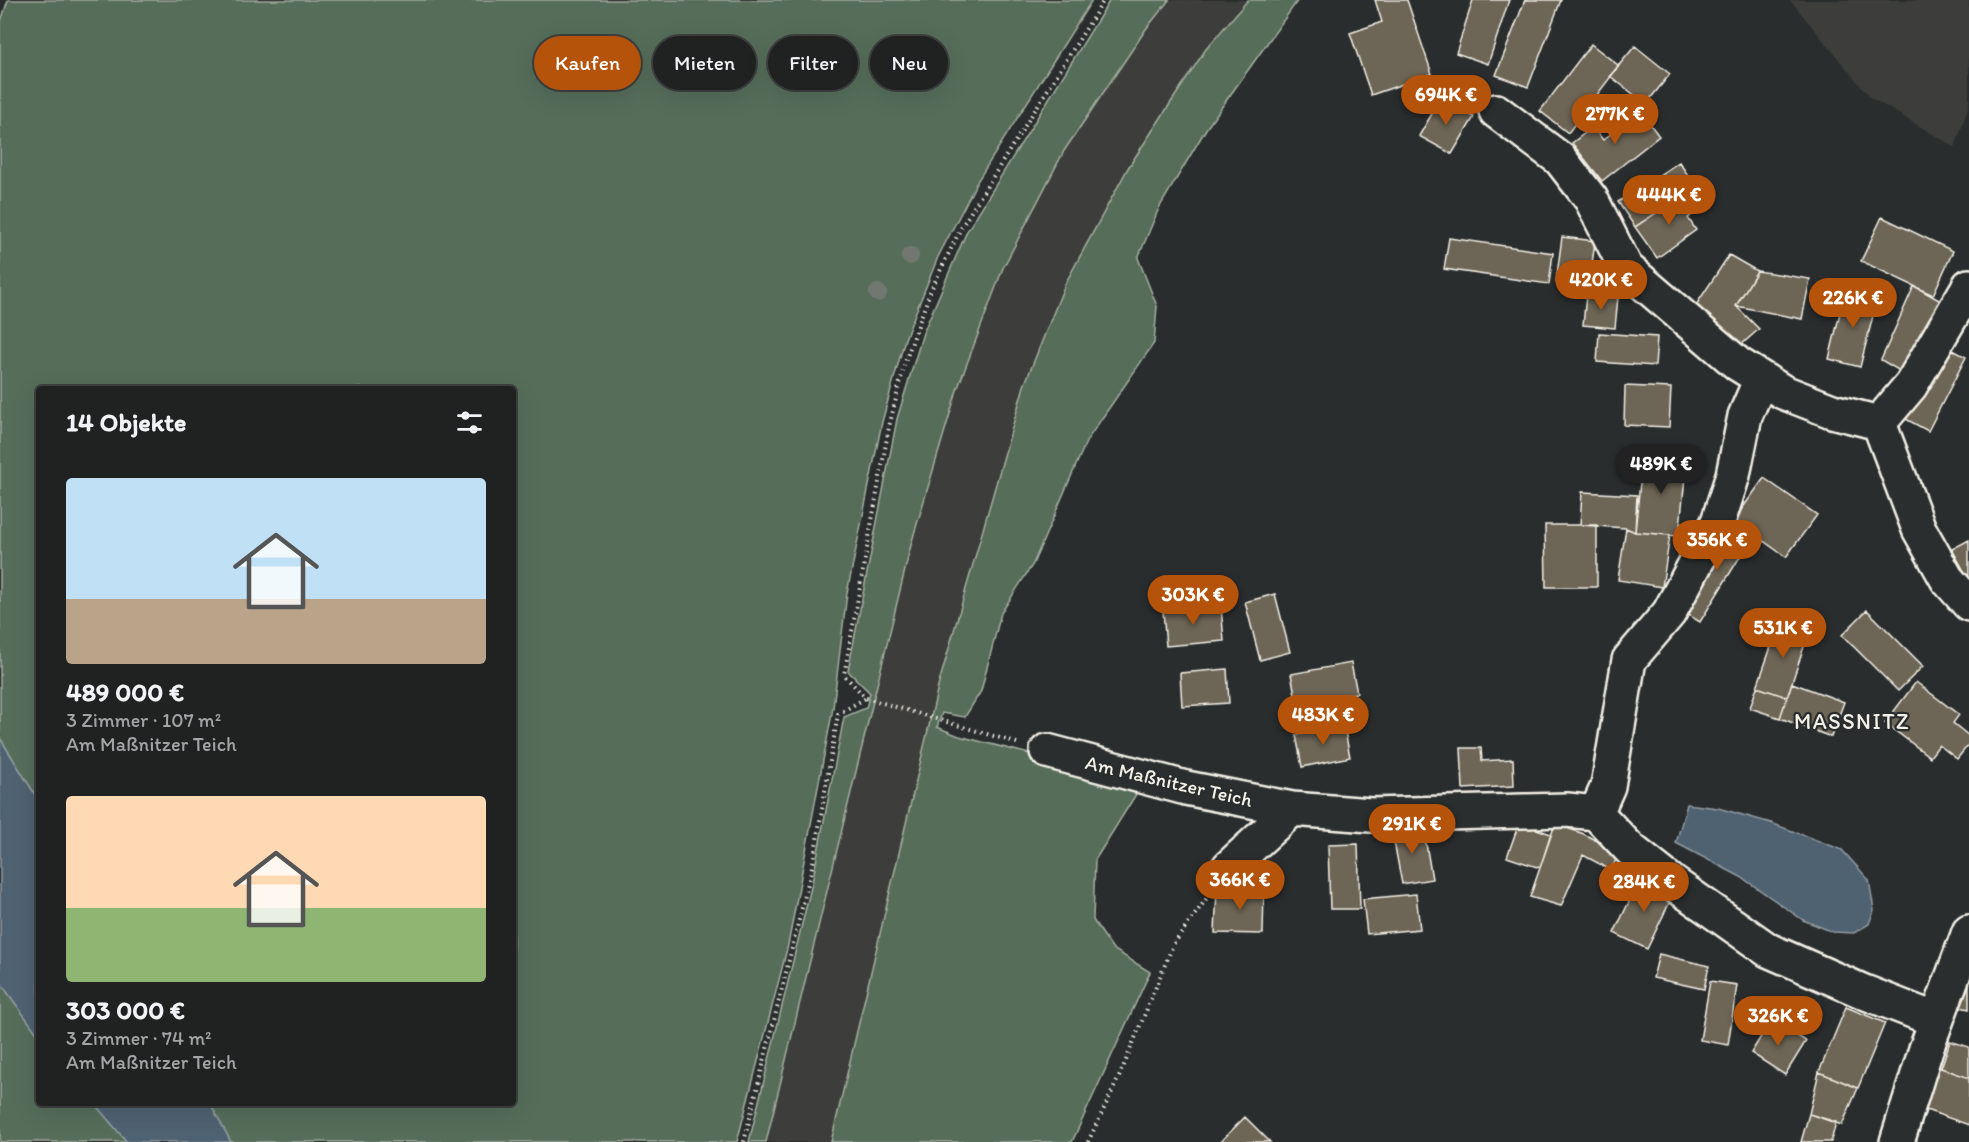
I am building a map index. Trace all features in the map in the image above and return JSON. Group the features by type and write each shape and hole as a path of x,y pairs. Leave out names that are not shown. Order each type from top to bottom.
{"street":[{"path":"1496,111 1560,159 1591,199 1626,268 1738,364 1783,392 1832,411 1879,423"},
{"path":"1879,423 1911,385 1969,286"},
{"path":"1761,379 1746,416 1733,475 1718,522 1669,613 1629,660 1608,786 1596,813 1630,849 1768,950 1864,993 1936,1020"},
{"path":"1879,423 1919,529 1947,579 1969,604"},
{"name":"Am Maßnitzer Teich","path":"1047,751 1186,788 1292,809 1371,815 1567,810 1596,813"},
{"name":"Am Maßnitzer Teich","path":"1229,867 1292,809"},
{"path":"1897,1142 1936,1020 1969,932"}],"path":[{"path":"1047,751 866,698 843,675 889,427 905,362 930,292 962,226 1104,0"},
{"path":"744,1142 813,863 838,714 866,698"},
{"path":"1088,1142 1120,1075 1173,945 1229,867"}],"shaded area":[{"path":"1169,0 1248,0 1206,49 982,528 939,683 831,1142 766,1142 912,541 957,390 1003,268 1064,151 1146,29"},
{"path":"1790,0 1969,0 1969,105 1955,147 1871,98"}],"green space":[{"path":"8,0 1092,0 978,180 938,257 905,339 882,422 847,593 833,708 788,945 737,1142 231,1142 212,1106 516,1106 516,386 36,386 36,796 0,738 0,24"},
{"path":"1110,0 1169,0 1146,29 1064,151 1003,268 957,390 912,541 766,1142 749,1142 812,883 844,717 866,708 870,693 848,671 897,419 923,333 967,231"},
{"path":"1248,0 1298,0 1206,129 1159,208 1138,258 1157,306 1154,343 1087,440 1033,564 1001,613 981,691 965,717 942,713 937,727 959,736 1143,783 1095,860 1093,920 1113,949 1150,972 1072,1142 831,1142 939,683 1024,386 1065,284 1128,168 1206,49"},
{"path":"0,982 36,1032 36,1106 97,1106 127,1142 0,1142"}],"water":[{"path":"0,738 36,796 36,1032 0,982"},
{"path":"1687,804 1718,808 1771,823 1842,850 1869,880 1874,910 1869,924 1854,933 1833,932 1803,920 1741,877 1676,843"},
{"path":"97,1106 212,1106 231,1142 127,1142"}],"building":[{"path":"1375,0 1407,0 1432,74 1371,95 1350,33 1382,22"},
{"path":"1473,0 1509,0 1488,64 1456,53"},
{"path":"1525,0 1561,0 1528,87 1496,75"},
{"path":"1591,44 1619,66 1568,133 1540,111"},
{"path":"1635,46 1670,74 1646,104 1610,76"},
{"path":"1441,98 1474,117 1452,154 1419,136"},
{"path":"1640,111 1659,136 1602,181 1572,143 1593,127 1603,140"},
{"path":"1679,162 1696,187 1635,227 1618,202"},
{"path":"1695,195 1703,207 1688,218 1696,230 1657,258 1635,227 1674,201 1678,206"},
{"path":"1882,217 1953,251 1933,295 1861,261"},
{"path":"1562,237 1595,241 1589,287 1556,282"},
{"path":"1449,238 1553,253 1549,284 1444,269"},
{"path":"1729,255 1757,271 1736,306 1759,329 1741,345 1696,305"},
{"path":"1757,271 1810,279 1802,319 1736,306"},
{"path":"1914,286 1941,301 1905,374 1881,360"},
{"path":"1845,292 1877,300 1860,367 1829,359"},
{"path":"1586,295 1618,297 1615,328 1583,325"},
{"path":"1599,333 1657,337 1655,366 1597,362"},
{"path":"1940,343 1966,357 1928,431 1902,417"},
{"path":"1625,386 1671,388 1669,427 1624,425"},
{"path":"1643,453 1687,458 1679,536 1635,532"},
{"path":"1764,478 1817,515 1786,557 1734,520"},
{"path":"1582,492 1637,495 1635,532 1626,528 1580,525"},
{"path":"1734,520 1754,534 1700,622 1680,610"},
{"path":"1545,525 1597,525 1597,587 1546,587"},
{"path":"1626,528 1635,532 1670,535 1662,587 1618,580"},
{"path":"1969,540 1969,580 1952,549"},
{"path":"1275,594 1290,652 1260,660 1245,602"},
{"path":"1221,607 1224,641 1166,646 1163,611"},
{"path":"1867,610 1923,666 1898,691 1842,635"},
{"path":"1780,621 1809,632 1787,697 1757,687"},
{"path":"1351,663 1357,693 1297,704 1291,674"},
{"path":"1227,669 1229,703 1182,706 1180,673"},
{"path":"1916,682 1959,715 1953,723 1969,736 1969,744 1957,759 1939,745 1930,757 1885,723"},
{"path":"1792,683 1844,702 1831,737 1780,718"},
{"path":"1757,687 1787,697 1780,718 1750,708"},
{"path":"1344,726 1350,757 1302,767 1296,735"},
{"path":"1461,748 1481,748 1482,761 1513,759 1514,786 1463,789"},
{"path":"1519,823 1551,834 1540,868 1507,857"},
{"path":"1555,824 1584,834 1619,853 1611,870 1583,855 1561,906 1530,897"},
{"path":"1423,826 1432,879 1402,884 1392,831"},
{"path":"1358,844 1360,909 1330,909 1328,845"},
{"path":"1641,877 1674,893 1647,949 1614,933"},
{"path":"1217,888 1264,890 1263,934 1215,933"},
{"path":"1416,894 1420,929 1367,934 1363,899"},
{"path":"1659,954 1709,966 1704,989 1653,978"},
{"path":"1967,980 1969,981 1969,1009 1960,1007"},
{"path":"1710,981 1737,985 1728,1045 1700,1040"},
{"path":"1846,1007 1885,1023 1858,1088 1819,1072"},
{"path":"1771,1020 1806,1041 1785,1075 1751,1053"},
{"path":"1950,1041 1969,1047 1969,1078 1941,1068"},
{"path":"1938,1067 1969,1078 1969,1125 1923,1109"},
{"path":"1819,1072 1858,1088 1842,1125 1809,1114"},
{"path":"1809,1114 1836,1122 1831,1142 1801,1142"},
{"path":"1245,1117 1270,1142 1220,1142"}],"district":[{"name":"MASSNITZ","path":"1852,721"}]}
